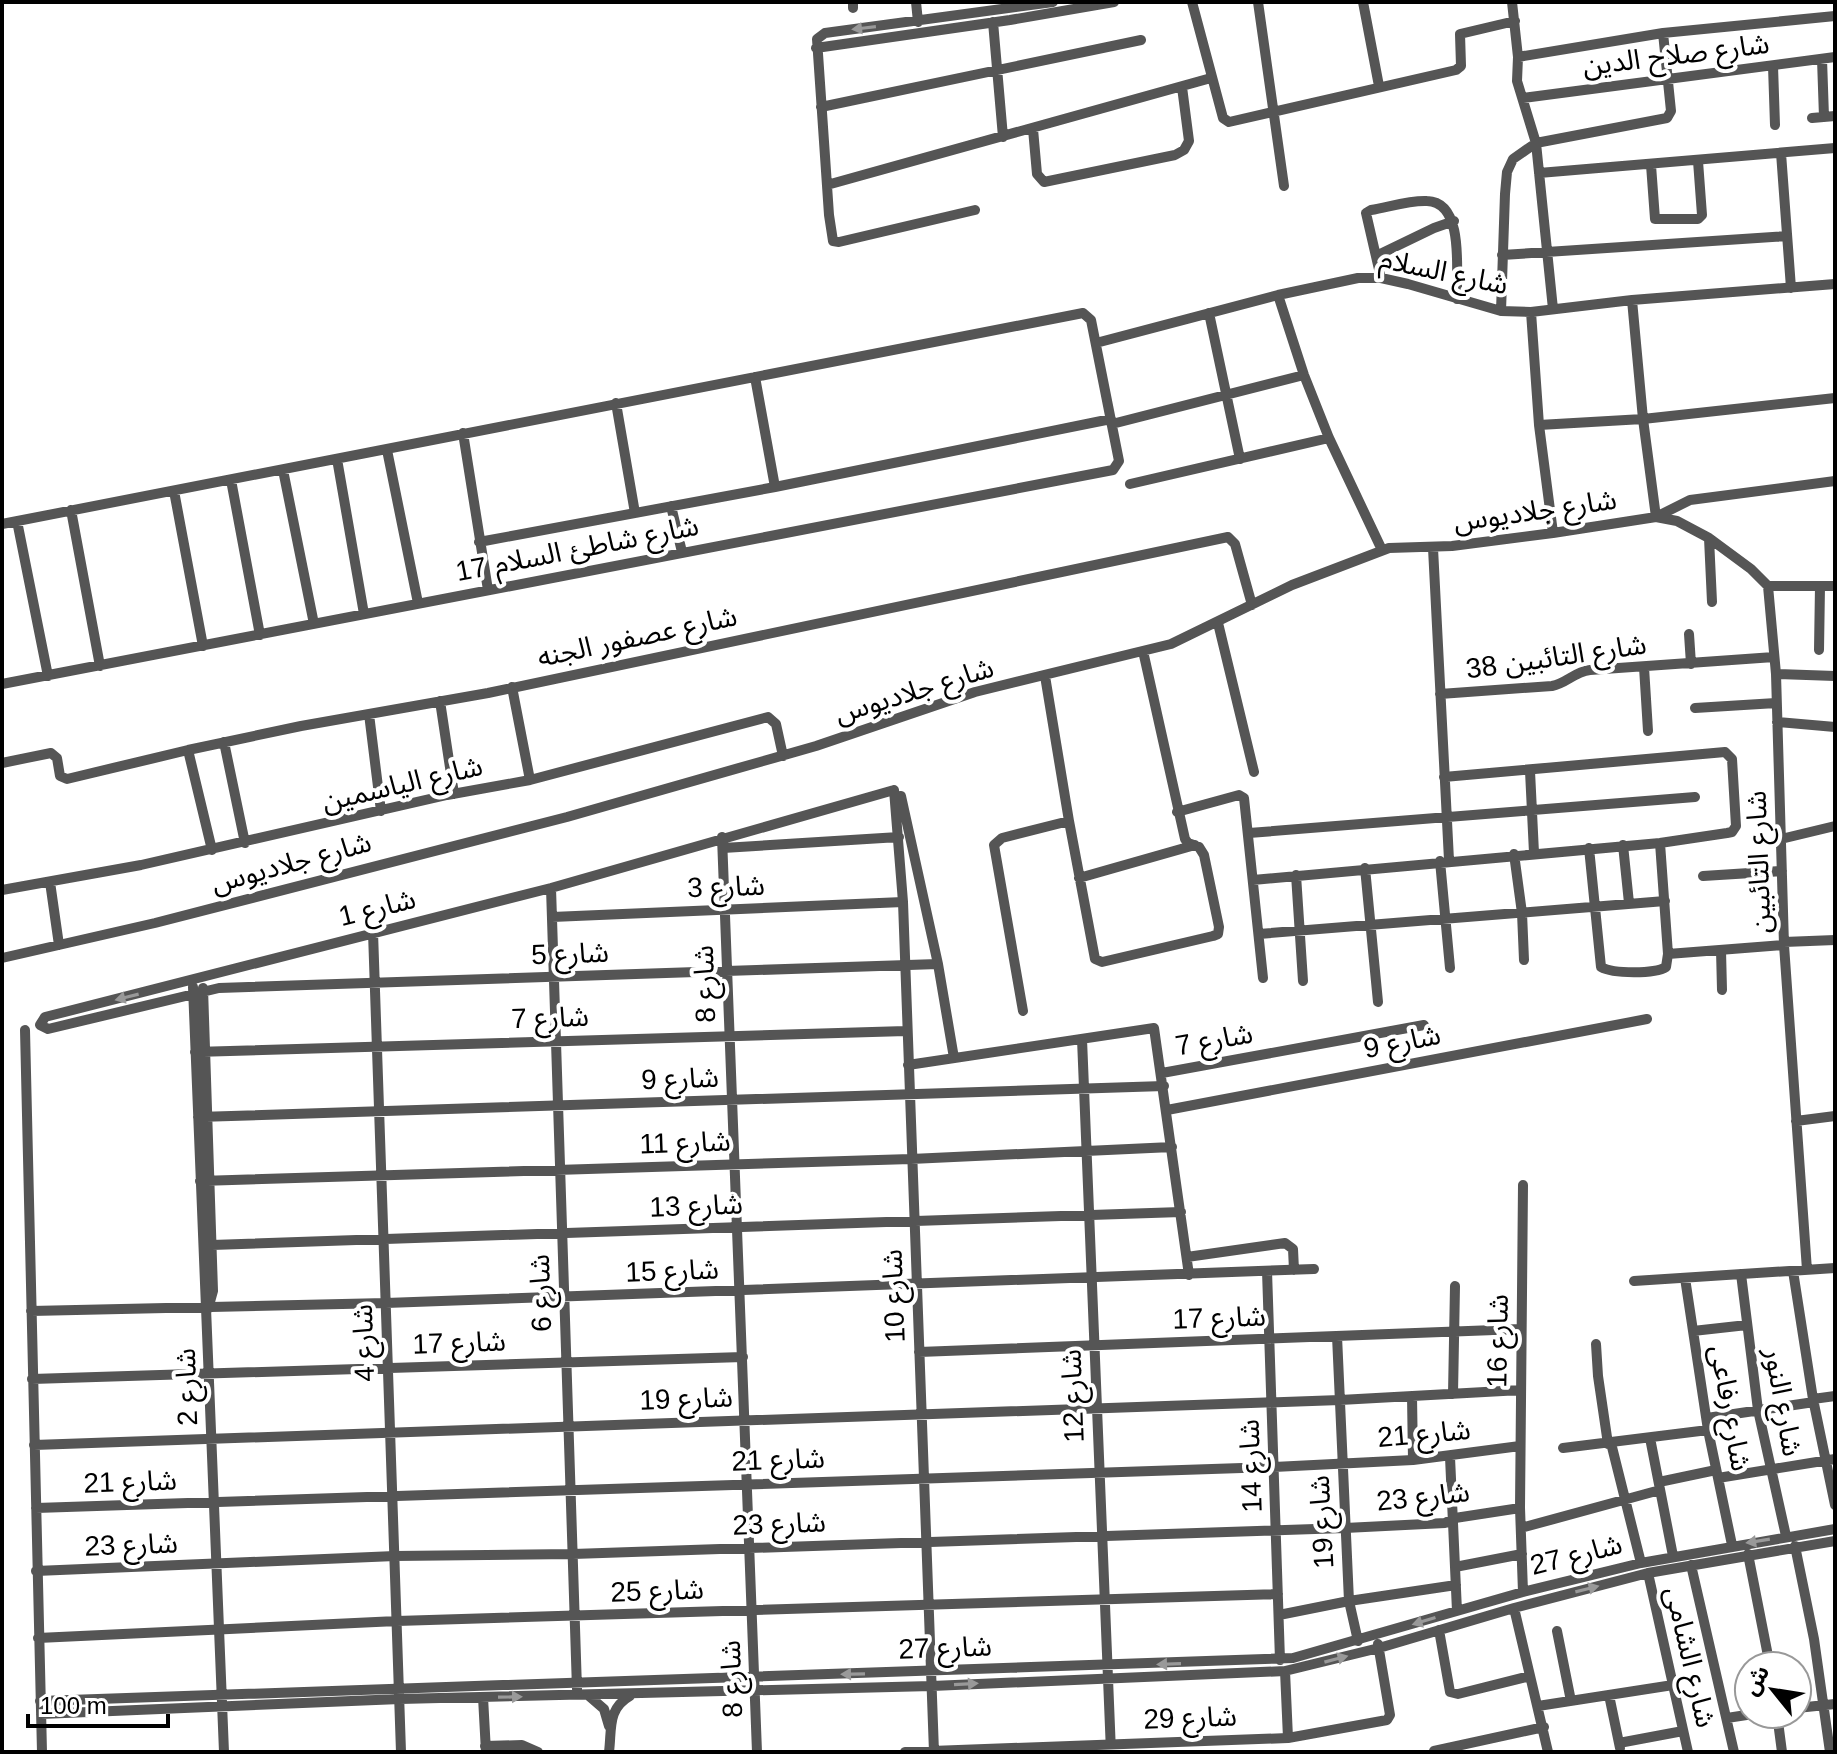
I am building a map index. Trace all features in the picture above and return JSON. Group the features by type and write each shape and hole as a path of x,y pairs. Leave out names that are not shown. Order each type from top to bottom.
{"street":[{"path":"916,2 918,22"},
{"path":"975,210 836,242 832,238 816,48 818,37 825,33 918,22 1013,5 1053,2"},
{"path":"816,48 1114,2"},
{"path":"1192,2 1223,118 1228,121 1456,70 1461,66 1460,34 1515,21"},
{"path":"1258,2 1284,186"},
{"path":"1363,2 1379,86"},
{"path":"1512,2 1518,57 1517,81 1536,143 1553,309"},
{"path":"1518,57 1663,33 1835,16"},
{"path":"993,22 1003,137"},
{"path":"1501,311 1507,172 1520,152 1536,143 1663,121 1671,111 1663,33"},
{"path":"821,107 1141,40"},
{"name":"شارع صلاح الدين","path":"1523,98 1835,57"},
{"path":"1812,118 1829,117 1822,59"},
{"path":"1773,66 1775,125"},
{"path":"827,185 1211,78"},
{"path":"1033,129 1037,174 1044,182 1175,155 1184,150 1189,141 1182,87"},
{"path":"1539,173 1835,148"},
{"path":"1781,153 1791,288"},
{"path":"1651,165 1655,219 1698,219 1702,215 1698,161"},
{"path":"1381,278 1366,217 1368,210 1429,201 1445,208 1454,221 1457,299"},
{"path":"1376,256 1454,221"},
{"path":"1502,255 1787,236"},
{"name":"شارع السلام","path":"1096,343 1278,295 1358,278 1381,278 1501,311 1531,312 1632,300 1835,284"},
{"path":"1278,295 1329,438 1382,550"},
{"path":"1632,300 1656,517 1677,521 1709,538 1751,569 1768,586 1835,586"},
{"path":"1531,312 1539,425 1553,533"},
{"path":"2,524 1083,313 1091,320 1096,343"},
{"path":"1209,313 1240,459"},
{"name":"شارع شاطئ السلام 17","path":"2,684 1113,470 1119,461 1096,343"},
{"path":"479,542 1111,421 1304,375"},
{"path":"755,377 775,487"},
{"path":"1539,425 1643,419 1835,398"},
{"path":"616,403 635,513"},
{"path":"463,433 488,590"},
{"path":"1130,484 1329,438"},
{"path":"387,450 418,603"},
{"path":"337,459 364,614"},
{"path":"283,470 314,624"},
{"path":"231,480 260,635"},
{"name":"شارع جلاديوس","path":"2,958 155,923 567,817 783,756 975,692 1171,644 1292,585 1382,550 1402,546 1433,548 1553,533 1656,517 1690,500 1835,481"},
{"path":"174,491 203,646"},
{"path":"671,506 682,552"},
{"path":"71,510 100,666"},
{"path":"17,521 48,676"},
{"name":"شارع عصفور الجنه","path":"2,763 51,753 57,758 60,776 67,779 224,742 512,687 1228,537 1235,544 1252,605"},
{"path":"1709,538 1712,602"},
{"path":"1433,548 1450,968"},
{"name":"شارع التائبين","path":"1768,586 1776,674 1784,944 1807,1270"},
{"path":"1819,650 1820,586"},
{"path":"1218,623 1254,772"},
{"path":"1689,634 1691,664"},
{"path":"1045,676 1079,878 1093,953 1098,961 1213,936 1219,931 1203,850 1185,839 1143,651"},
{"name":"شارع التائبين 38","path":"1440,694 1552,686 1580,671 1774,657"},
{"path":"1644,667 1648,731"},
{"path":"1776,674 1835,676"},
{"path":"512,687 530,780"},
{"path":"440,701 454,794"},
{"path":"1695,708 1776,703"},
{"path":"369,714 381,811"},
{"name":"شارع الياسمين","path":"2,890 212,850 454,794 530,780 768,717 776,724 783,756"},
{"path":"1777,722 1835,727"},
{"path":"224,742 245,843"},
{"path":"188,750 212,850"},
{"path":"1253,880 1660,843 1727,833 1735,829 1737,821 1732,759 1719,752 1444,777"},
{"path":"1530,771 1534,853"},
{"path":"894,790 900,795 938,964 954,1058"},
{"name":"شارع 10","path":"894,790 903,902 934,1752"},
{"name":"شارع 1","path":"198,992 48,1029 40,1025 45,1017 722,843 894,790"},
{"path":"1177,812 1239,795 1244,798 1263,978"},
{"path":"1249,833 1695,797"},
{"path":"1023,1011 994,845 1002,838 1069,821"},
{"path":"1781,839 1835,826"},
{"path":"722,843 899,837"},
{"name":"شارع 8","path":"722,843 757,1752"},
{"path":"1589,848 1599,961 1604,969 1614,971 1663,970 1668,954 1660,843"},
{"path":"1079,878 1195,845"},
{"path":"1623,845 1629,903"},
{"path":"1514,854 1522,913 1524,960"},
{"path":"1365,868 1378,1002"},
{"path":"1703,876 1782,871"},
{"path":"1296,875 1303,981"},
{"path":"50,882 59,945"},
{"name":"شارع 6","path":"551,888 577,1683 583,1696"},
{"path":"1259,934 1665,901"},
{"name":"شارع 3","path":"552,917 903,902"},
{"name":"شارع 4","path":"373,932 401,1752"},
{"path":"1668,954 1835,940"},
{"path":"1721,950 1722,990"},
{"name":"شارع 5","path":"198,992 219,988 376,982 938,964"},
{"name":"شارع 2","path":"198,979 205,1181 204,1290 208,1309 224,1752"},
{"name":"شارع 9","path":"1167,1110 1647,1019"},
{"name":"شارع 7","path":"908,1065 1154,1028 1162,1073 1424,1025"},
{"path":"25,1030 42,1752"},
{"name":"شارع 7","path":"200,1052 906,1031"},
{"name":"شارع 12","path":"1082,1039 1111,1748"},
{"path":"1162,1073 1189,1275"},
{"name":"شارع 9","path":"203,1117 1164,1086"},
{"path":"1796,1121 1835,1116"},
{"name":"شارع 11","path":"205,1181 1087,1153 1172,1147"},
{"name":"شارع 2","path":"205,1181 212,1245 213,1297 208,1309"},
{"name":"شارع 16","path":"1523,1185 1520,1446 1523,1592"},
{"name":"شارع 13","path":"212,1245 1181,1212"},
{"path":"1187,1257 1285,1243 1293,1249 1294,1270"},
{"path":"1634,1281 1835,1268"},
{"name":"شارع 15","path":"31,1311 208,1309 1314,1269"},
{"name":"شارع 14","path":"1267,1271 1280,1660"},
{"path":"1793,1271 1813,1400 1830,1460 1835,1505"},
{"name":"شارع النور","path":"1741,1274 1758,1410 1786,1536"},
{"name":"شارع رفاعى","path":"1685,1278 1708,1430 1732,1545"},
{"path":"1453,1394 1455,1286"},
{"path":"1693,1331 1747,1325"},
{"name":"شارع 17","path":"919,1352 1521,1329"},
{"name":"شارع 19","path":"1337,1336 1349,1601 1358,1641"},
{"path":"1596,1344 1598,1376 1610,1443 1641,1563"},
{"name":"شارع 17","path":"32,1379 743,1357"},
{"name":"شارع 19","path":"34,1445 1340,1400 1521,1390"},
{"path":"1412,1396 1413,1460"},
{"path":"1707,1418 1835,1396"},
{"path":"1563,1448 1708,1430"},
{"path":"1650,1438 1673,1556"},
{"name":"شارع 21","path":"36,1508 1274,1467 1450,1457 1520,1446"},
{"path":"1450,1457 1457,1611"},
{"path":"1521,1528 1625,1500 1659,1486 1717,1474 1830,1460"},
{"name":"شارع 23","path":"36,1571 395,1556 573,1554 1345,1528 1452,1521 1459,1517 1520,1508"},
{"name":"شارع 27","path":"41,1714 222,1701 577,1683 1280,1660 1312,1654 1523,1592 1641,1563 1673,1556 1698,1560 1732,1545 1835,1529"},
{"name":"شارع 27","path":"399,1694 483,1697 632,1695 1285,1671 1698,1560 1835,1541"},
{"path":"1795,1546 1829,1705 1830,1752"},
{"path":"1455,1567 1522,1554"},
{"path":"1748,1554 1767,1650"},
{"path":"1698,1560 1734,1752"},
{"name":"شارع الشامى","path":"1648,1573 1688,1752"},
{"path":"1279,1615 1456,1585"},
{"name":"شارع 25","path":"38,1638 397,1621 1278,1594"},
{"path":"1514,1608 1548,1752"},
{"path":"1439,1630 1450,1692 1458,1694 1530,1676"},
{"path":"1557,1631 1571,1701"},
{"name":"شارع 29","path":"905,1752 1206,1746 1288,1738 1387,1720 1390,1715 1377,1635"},
{"path":"1285,1671 1288,1738"},
{"path":"1538,1706 1673,1685"},
{"path":"609,1752 615,1708 632,1695"},
{"path":"1609,1695 1620,1747 1683,1731"},
{"path":"583,1696 604,1709 610,1729"},
{"path":"483,1697 486,1749 522,1745 538,1752"},
{"path":"68,1700 68,1713"},
{"name":"شارع 27","path":"40,1701 222,1701"},
{"path":"1727,1718 1733,1717"},
{"path":"1434,1751 1544,1727"},
{"path":"1779,1730 1782,1752"}]}
